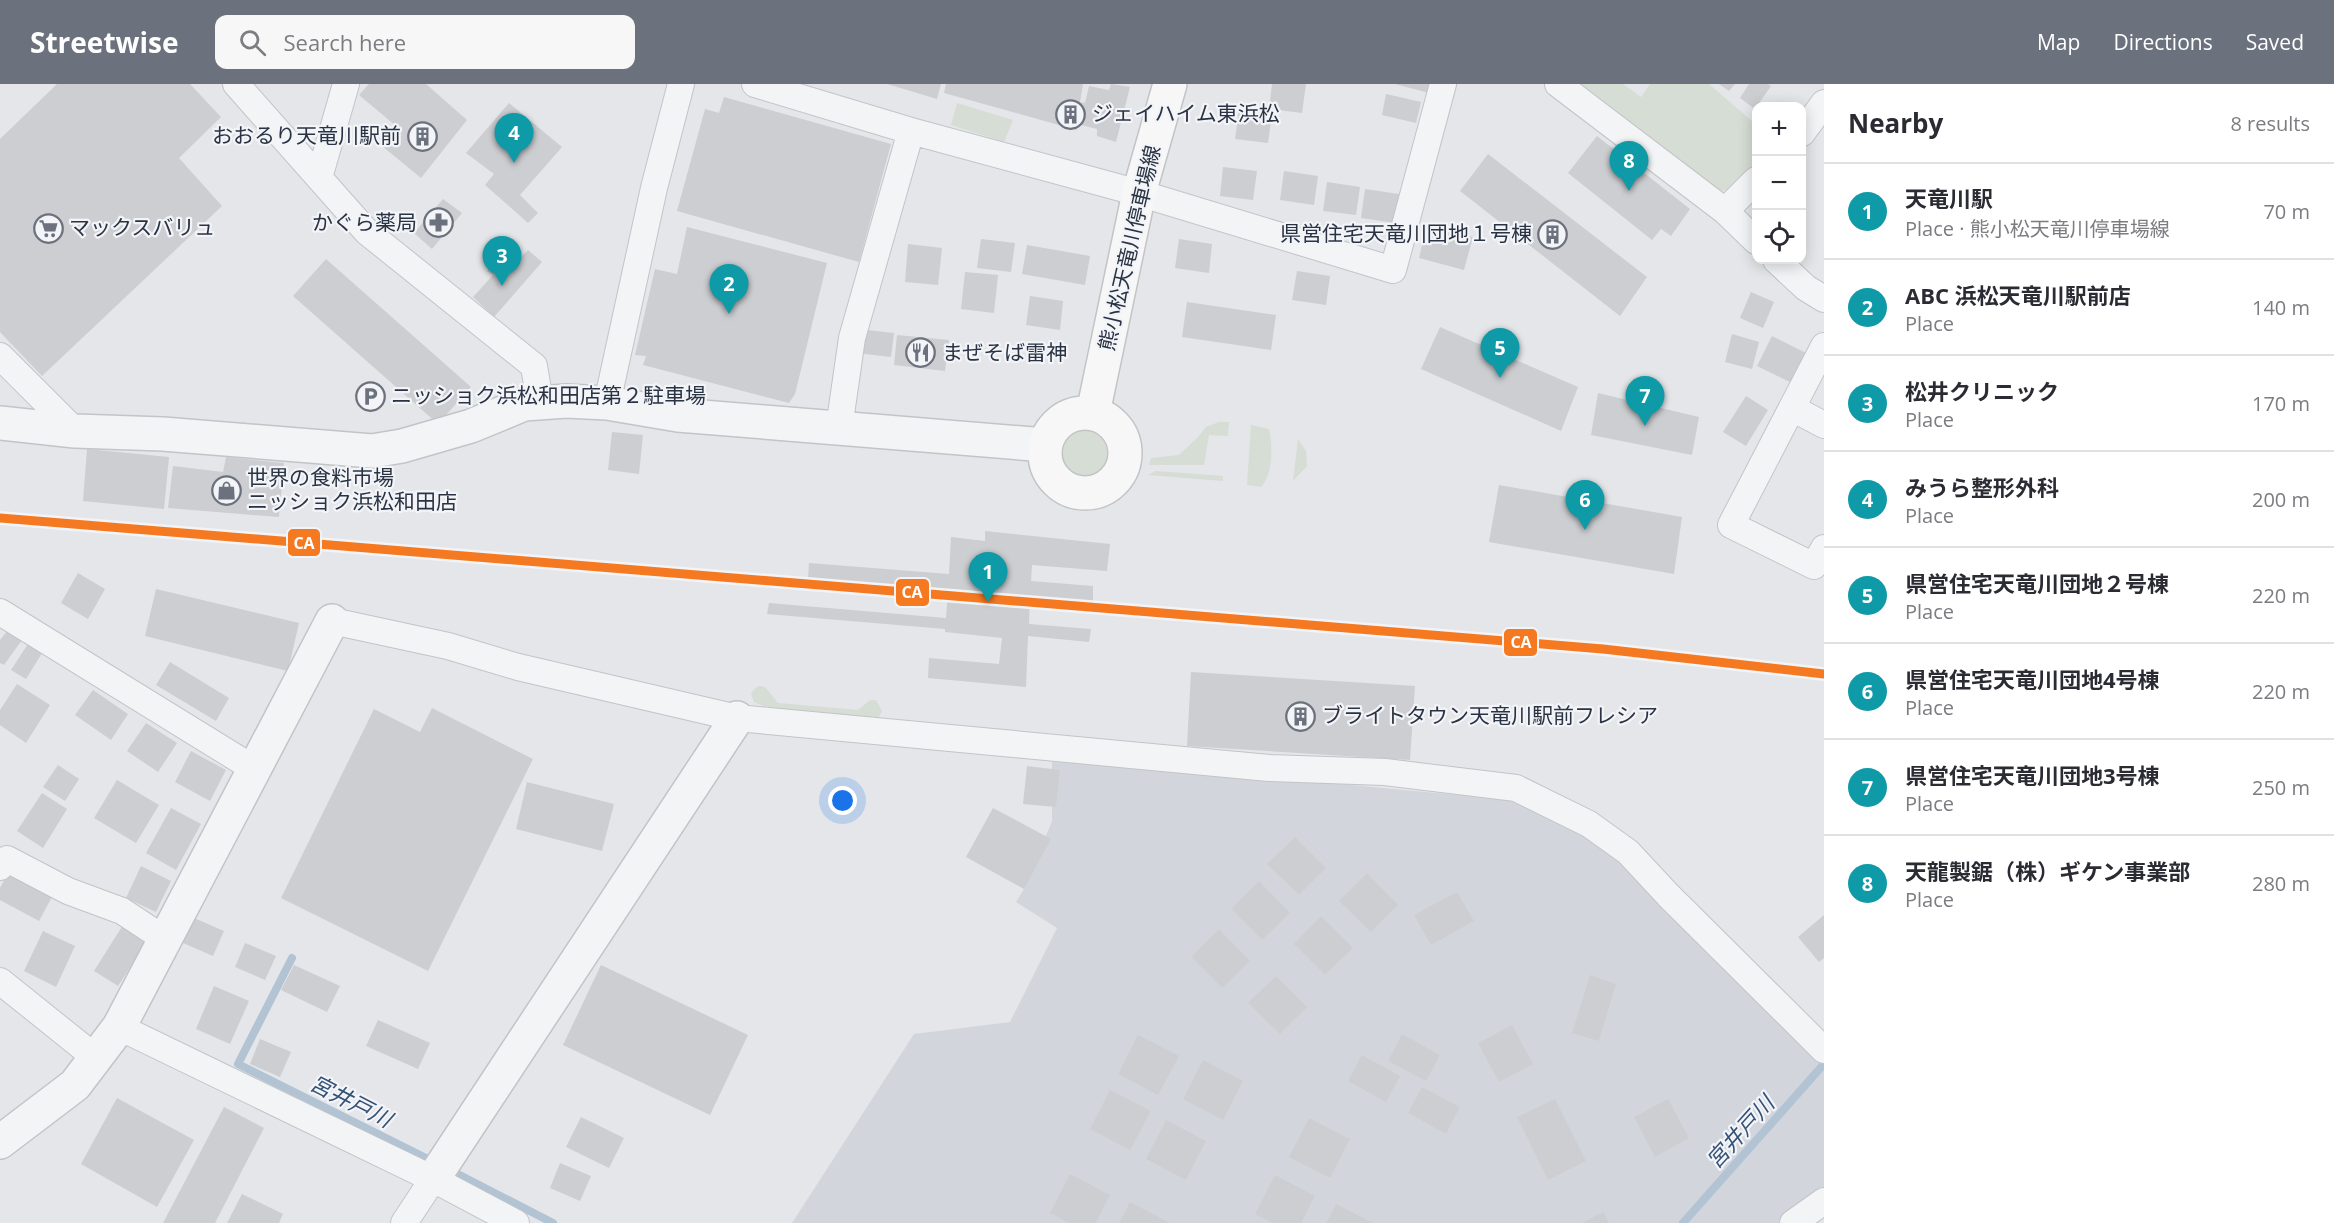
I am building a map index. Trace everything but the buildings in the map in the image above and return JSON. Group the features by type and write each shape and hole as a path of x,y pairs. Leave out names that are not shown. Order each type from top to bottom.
{"main road":[{"name":"熊小松天竜川停車場線","path":"1093,413 1139,192 1170,84"},
{"path":"1093,413 1105,418 1121,436 1125,448 1124,461 1120,472 1112,482 1102,489 1083,492 1065,488 1056,480 1048,470 1045,445 1053,428 1068,416 1093,413"}],"street":[{"path":"236,84 367,232 534,366 540,402"},
{"path":"319,178 346,84"},
{"path":"607,403 654,188 681,84"},
{"path":"755,84 911,131 1139,192 1393,270 1443,84"},
{"path":"1558,84 1725,211 1752,238"},
{"path":"1806,128 1824,103"},
{"path":"839,428 852,338 911,131"},
{"path":"1725,211 1752,184"},
{"path":"1780,264 1806,288 1824,299"},
{"path":"1824,346 1731,525 1814,566 1824,548"},
{"path":"0,356 75,431"},
{"path":"0,423 75,431 163,434 372,452 422,441 471,426 524,404 540,402 607,403 678,415 1045,445"},
{"path":"1792,408 1824,425"},
{"path":"0,612 256,770"},
{"path":"0,1142 75,1085 119,1027 256,770 332,621 448,646 518,667 737,718 1269,768 1396,773 1516,788 1589,824 1628,852 1668,895 1822,1048"},
{"path":"404,1223 737,718"},
{"path":"0,867 7,859 68,891 122,911 166,940"},
{"path":"0,981 96,1058"},
{"path":"119,1027 438,1172 516,1223"},
{"path":"1793,1223 1824,1201"}],"shaded area":[{"path":"1574,84 1623,84 1641,97 1650,84 1709,84 1752,121 1752,169 1734,189 1713,192"},
{"path":"957,103 1013,120 1004,142 951,125"},
{"path":"1219,422 1229,422 1228,436 1209,435 1204,465 1149,465 1151,458 1179,455 1206,427"},
{"path":"1251,425 1269,429 1270,467 1261,487 1247,485"},
{"path":"1084,430 1093,431 1101,436 1106,444 1106,462 1101,470 1093,475 1084,476 1075,475 1067,470 1062,462 1061,453 1062,444 1067,436 1075,431"},
{"path":"1298,439 1306,451 1307,466 1293,481"},
{"path":"1156,471 1223,476 1223,481 1148,475"},
{"path":"758,686 765,687 778,703 858,710 870,700 876,700 882,711 879,717 870,719 763,706 754,702 751,693"},
{"path":"1052,762 1153,766 1510,800 1569,825 1612,850 1824,1062 1824,1195 1783,1223 792,1223 914,1034 1010,1022 1057,928 1016,902 1024,889 1052,821"}],"waterway":[{"name":"宮井戸川","path":"292,958 238,1064 434,1162"},
{"name":"宮井戸川","path":"1683,1223 1824,1064"},
{"name":"宮井戸川","path":"448,1169 553,1223"}],"transit line":[{"name":"CA","path":"0,518 1603,649 1824,674"}],"place":[{"name":"ジェイハイム東浜松","path":"1071,114"},
{"name":"おおるり天竜川駅前","path":"422,136"},
{"name":"みうら整形外科","path":"514,163"},
{"name":"天龍製鋸（株）ギケン事業部","path":"1629,191"},
{"name":"かぐら薬局","path":"438,223"},
{"name":"マックスバリュ","path":"48,228"},
{"name":"県営住宅天竜川団地１号棟","path":"1553,234"},
{"name":"松井クリニック","path":"502,286"},
{"name":"ABC 浜松天竜川駅前店","path":"729,314"},
{"name":"まぜそば雷神","path":"921,353"},
{"name":"県営住宅天竜川団地２号棟","path":"1500,378"},
{"name":"ニッショク浜松和田店第２駐車場","path":"370,396"},
{"name":"県営住宅天竜川団地3号棟","path":"1645,426"},
{"name":"世界の食料市場 ニッショク浜松和田店","path":"226,490"},
{"name":"県営住宅天竜川団地4号棟","path":"1585,530"},
{"name":"天竜川駅","path":"988,602"},
{"name":"ブライトタウン天竜川駅前フレシア","path":"1301,716"}]}
